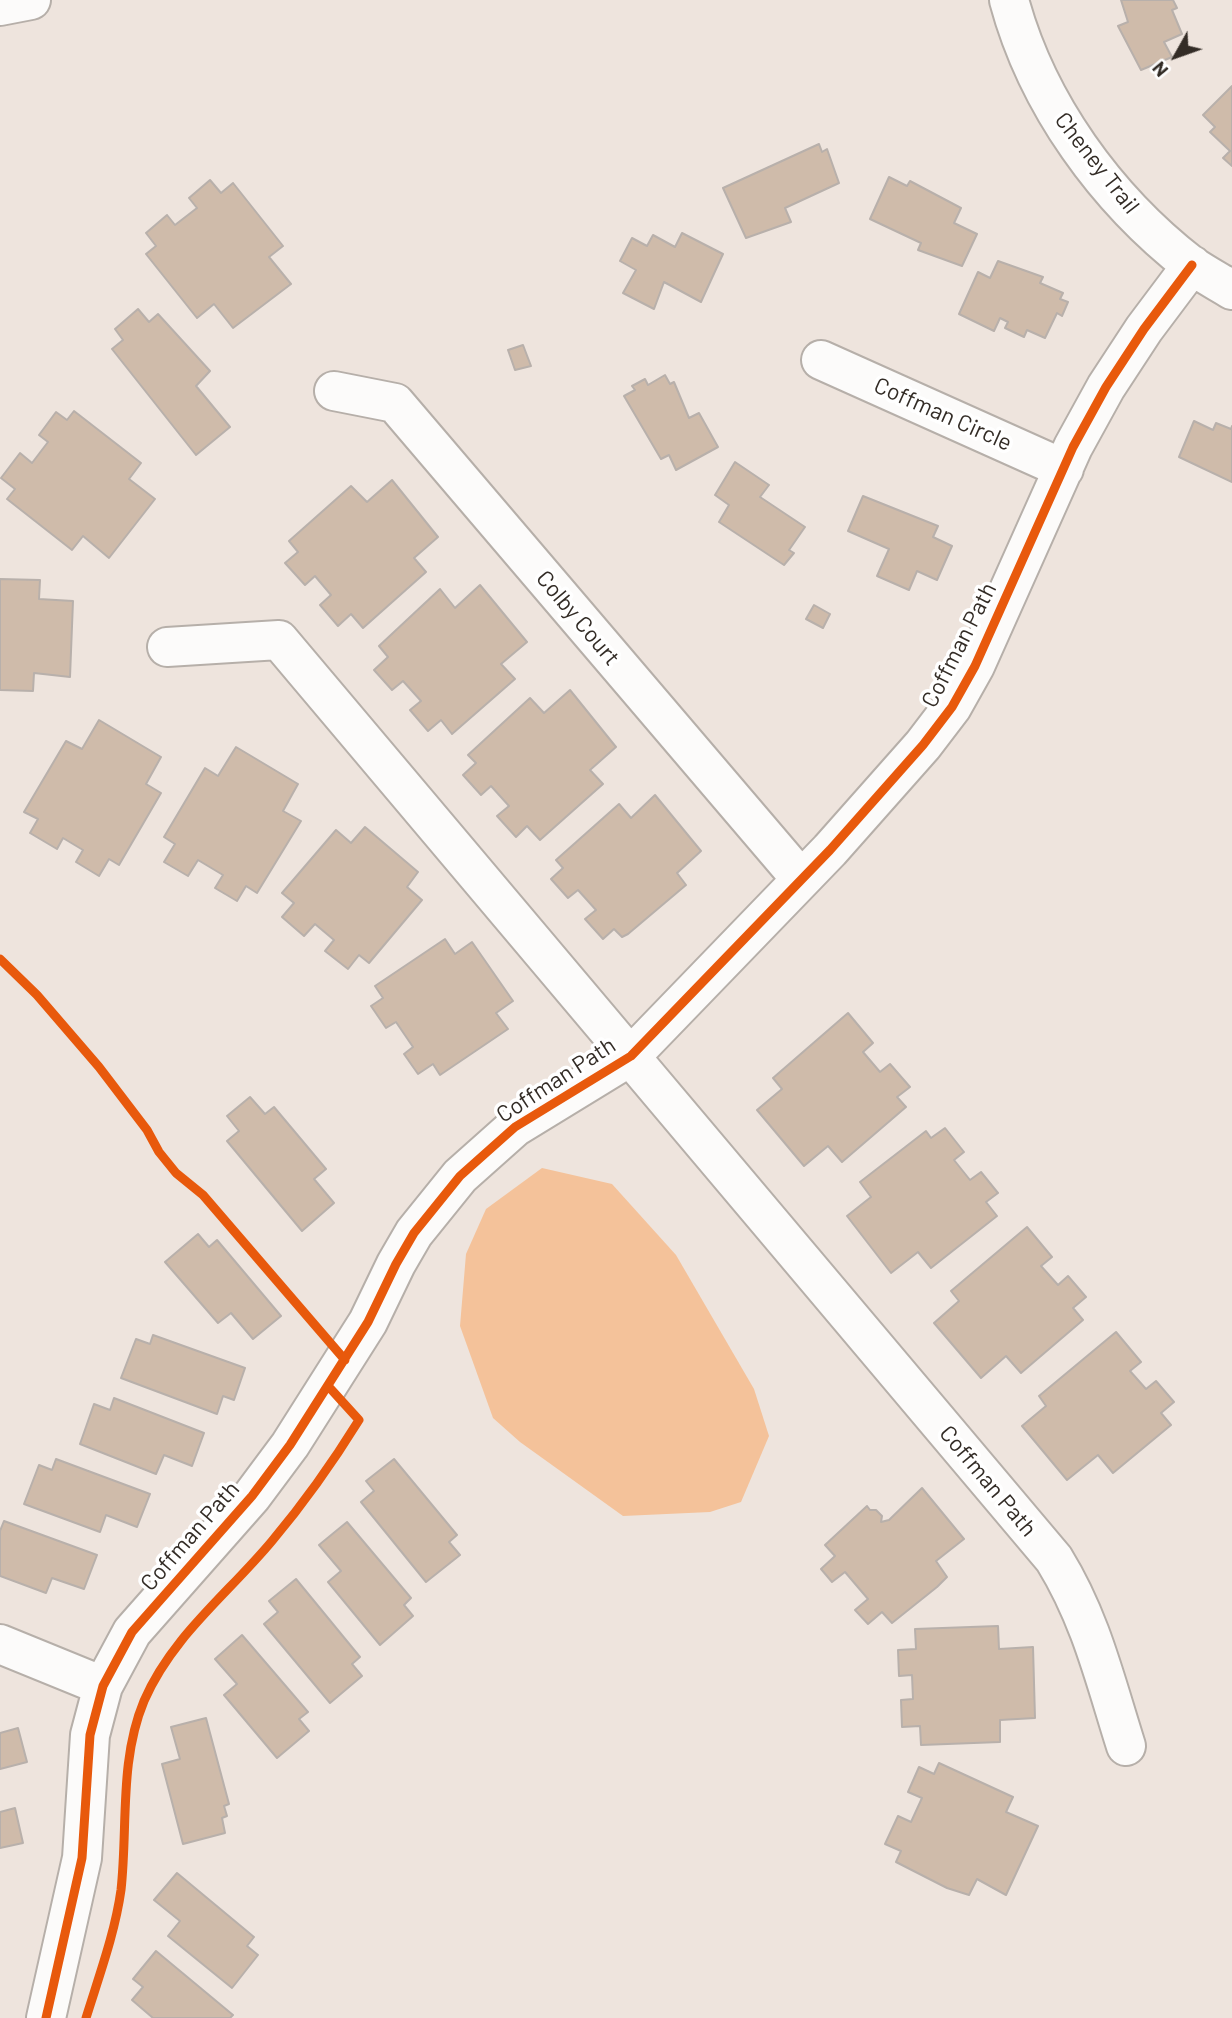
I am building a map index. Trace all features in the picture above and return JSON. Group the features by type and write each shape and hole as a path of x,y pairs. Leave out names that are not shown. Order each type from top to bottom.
{"street":[{"path":"0,6 31,0"},
{"name":"Cheney Trail","path":"1009,0 1031,62 1055,111 1119,198 1192,265 1232,290"},
{"name":"Coffman Path","path":"46,2018 82,1857 90,1735 103,1686 132,1632 252,1496 290,1445 368,1322 414,1233 460,1176 515,1127 545,1106 631,1056 801,879 923,745 952,707 975,666 1064,469 1106,387 1144,329 1192,265"},
{"name":"Coffman Circle","path":"821,360 1064,469"},
{"name":"Colby Court","path":"334,391 394,403 801,879"},
{"name":"Coffman Path","path":"167,647 279,640 1054,1559 1073,1591 1088,1625 1126,1746"},
{"path":"0,1644 103,1686"}],"shaded area":[{"path":"542,1168 612,1184 676,1255 754,1389 769,1436 741,1502 710,1512 623,1516 520,1442 493,1418 460,1326 466,1254 486,1209"}],"building":[{"path":"1121,0 1173,0 1177,8 1172,10 1182,34 1164,42 1172,57 1141,70 1118,26 1128,22"},
{"path":"1232,86 1232,166 1223,158 1230,151 1210,132 1215,127 1203,115"},
{"path":"819,144 822,152 827,149 839,183 785,208 791,222 746,238 723,188"},
{"path":"889,177 907,186 910,181 961,208 954,223 977,234 962,266 918,250 921,243 870,219"},
{"path":"210,180 221,193 233,183 283,246 269,257 291,284 233,328 214,304 197,318 146,254 156,246 146,233 167,215 175,225 197,208 189,198"},
{"path":"682,233 723,254 701,302 664,282 654,309 623,293 636,270 620,261 632,238 647,246 653,235 675,247"},
{"path":"998,261 1043,277 1040,283 1063,293 1060,299 1068,302 1062,316 1057,313 1045,338 1027,330 1024,337 1005,328 1008,322 1000,318 994,331 959,314 978,272 990,278"},
{"path":"138,309 149,322 158,314 210,371 196,386 230,427 196,455 112,349 123,340 115,329"},
{"path":"523,345 531,366 515,370 508,350"},
{"path":"665,375 670,384 674,382 689,418 699,413 718,447 676,470 669,455 661,459 624,396 635,390 632,386 645,379 648,385"},
{"path":"74,411 141,463 129,479 155,499 109,558 83,536 72,550 7,499 15,489 1,478 20,453 32,463 48,442 39,435 56,412 67,420"},
{"path":"1194,421 1213,430 1216,423 1231,429 1232,426 1232,482 1179,457"},
{"path":"735,462 769,485 760,497 805,527 789,550 794,553 784,565 719,522 729,505 715,495"},
{"path":"392,480 438,537 414,558 426,572 363,628 351,614 338,626 320,605 331,595 315,576 305,585 285,563 298,552 289,541 351,486 367,502"},
{"path":"863,496 938,526 933,537 952,546 937,580 917,571 909,590 877,576 889,549 848,531"},
{"path":"0,579 40,580 39,599 73,601 70,677 34,673 33,691 0,690"},
{"path":"480,585 527,642 501,664 515,679 452,734 441,720 428,731 410,710 421,701 403,681 392,690 374,670 388,657 379,646 440,589 455,608"},
{"path":"814,605 830,614 823,628 806,619"},
{"path":"570,690 616,747 590,770 603,784 540,840 527,826 516,837 497,816 509,806 491,786 481,795 463,775 476,763 468,755 530,698 544,713"},
{"path":"99,720 161,757 146,784 161,793 119,865 109,859 99,876 76,862 83,850 63,838 57,849 30,833 38,819 24,812 66,741 82,749"},
{"path":"236,747 298,784 283,811 301,821 257,893 246,886 237,901 215,888 223,875 198,860 188,876 164,862 175,844 164,837 205,768 218,776"},
{"path":"655,795 701,851 677,873 686,885 628,934 622,937 614,929 603,939 585,919 596,910 578,890 568,898 551,879 563,868 556,860 619,804 631,818"},
{"path":"365,827 418,872 407,887 422,900 369,963 359,955 348,969 325,951 334,940 315,924 304,936 282,917 294,903 282,893 336,830 351,843"},
{"path":"445,939 455,954 472,942 513,1001 496,1013 508,1029 440,1075 433,1064 418,1074 404,1054 413,1047 396,1022 386,1028 371,1006 383,998 375,986"},
{"path":"848,1013 873,1043 863,1052 880,1072 890,1064 910,1087 897,1097 906,1107 842,1162 828,1146 804,1166 757,1110 782,1089 773,1078"},
{"path":"250,1097 265,1114 274,1107 326,1169 314,1179 334,1203 302,1231 227,1141 239,1131 227,1116"},
{"path":"945,1128 964,1152 954,1160 970,1180 981,1172 998,1193 986,1202 997,1216 931,1268 918,1252 891,1273 847,1216 871,1197 860,1182 926,1131 931,1138"},
{"path":"1027,1227 1052,1257 1041,1266 1058,1285 1068,1276 1086,1297 1073,1308 1083,1320 1021,1373 1006,1356 981,1378 934,1323 959,1301 951,1291"},
{"path":"198,1234 209,1247 217,1240 281,1316 253,1339 231,1313 218,1323 165,1262"},
{"path":"1116,1332 1141,1362 1130,1371 1146,1389 1156,1381 1174,1402 1161,1413 1171,1425 1113,1473 1098,1455 1067,1480 1022,1426 1046,1406 1039,1396"},
{"path":"153,1335 245,1368 234,1400 223,1396 217,1414 121,1378 136,1339 150,1344"},
{"path":"114,1398 204,1433 192,1466 164,1455 156,1474 80,1444 94,1404 110,1410"},
{"path":"56,1459 150,1494 137,1527 106,1515 100,1532 24,1504 39,1465 52,1470"},
{"path":"394,1459 457,1535 449,1542 460,1555 426,1582 361,1502 374,1491 366,1481"},
{"path":"922,1488 964,1539 936,1561 947,1577 937,1587 892,1623 882,1612 868,1624 855,1610 868,1599 845,1572 832,1582 821,1569 835,1556 825,1545 867,1506 882,1516 881,1522 889,1520"},
{"path":"4,1521 97,1555 84,1589 52,1578 46,1593 0,1576 0,1531"},
{"path":"347,1522 411,1598 404,1605 413,1616 380,1645 328,1582 341,1571 319,1545"},
{"path":"296,1579 360,1657 352,1664 362,1676 330,1703 264,1624 278,1612 269,1601"},
{"path":"998,1626 999,1649 1033,1647 1035,1718 1000,1720 1000,1742 921,1745 920,1726 902,1727 901,1700 913,1699 912,1675 899,1676 898,1650 916,1649 915,1629"},
{"path":"242,1635 308,1712 299,1719 309,1731 277,1758 224,1695 237,1684 215,1659"},
{"path":"206,1718 229,1804 224,1806 227,1816 222,1818 225,1833 183,1844 162,1764 180,1759 171,1727"},
{"path":"18,1728 27,1762 0,1769 0,1733"},
{"path":"939,1763 1013,1797 1006,1812 1038,1826 1006,1895 977,1879 969,1895 947,1888 896,1862 901,1851 885,1844 898,1816 911,1822 922,1798 908,1792 919,1767 934,1774"},
{"path":"15,1808 23,1843 0,1848 0,1812"},
{"path":"177,1873 254,1937 247,1946 258,1955 232,1988 168,1936 180,1921 154,1900"},
{"path":"156,1951 233,2015 230,2018 153,2018 132,2000 143,1987 133,1979"}],"cycle path":[{"path":"46,2018 82,1858 90,1735 103,1686 132,1632 252,1496 290,1445 368,1322 414,1233 460,1176 515,1127 631,1056 830,850 923,745 952,707 975,666 1073,447 1106,387 1144,329 1192,265"},
{"path":"0,959 37,995 99,1067 176,1173 203,1195 345,1360"},
{"path":"86,2018 115,1922 121,1890 128,1771 136,1724 144,1701 156,1678 185,1636 284,1527 359,1420 329,1387"}]}
